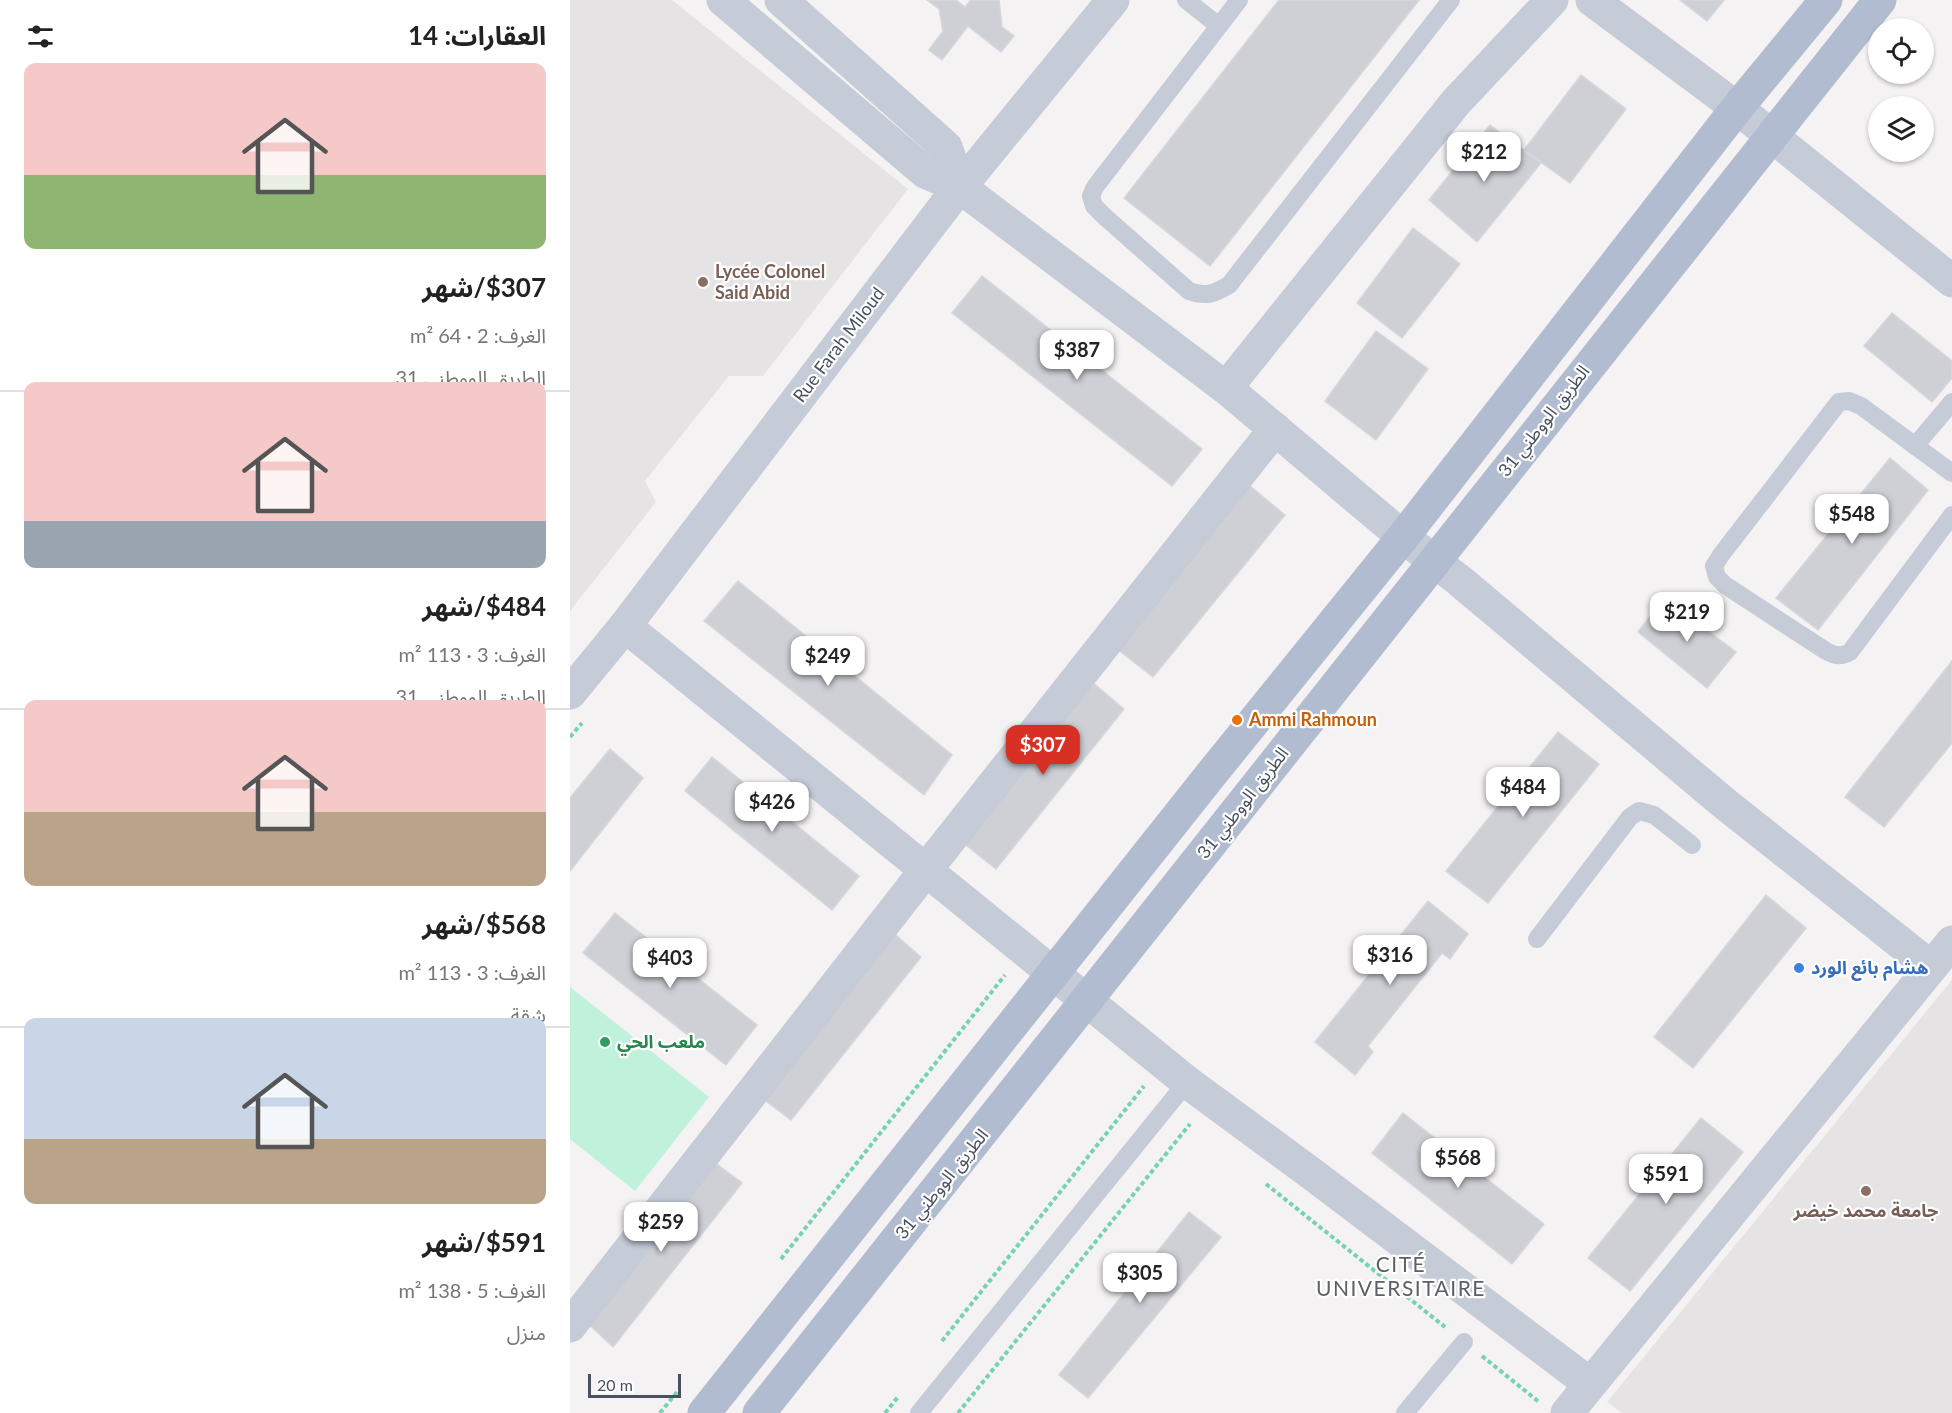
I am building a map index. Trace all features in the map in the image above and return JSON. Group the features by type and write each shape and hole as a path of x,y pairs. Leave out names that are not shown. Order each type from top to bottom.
{"main road":[{"path":"704,1413 1403,537 1737,108 1826,0"},
{"name":"الطريق الووطني 31","path":"759,1413 1880,0"}],"street":[{"path":"723,0 925,172 960,187 1226,388 1724,803 1932,967"},
{"path":"781,0 946,147 960,187"},
{"name":"Rue Farah Miloud","path":"577,707 625,626 960,187 1113,0"},
{"path":"1226,388 1456,102 1552,0"},
{"path":"1592,0 1737,108 1952,281"},
{"path":"570,1326 925,871 1275,429"},
{"path":"625,626 1187,1082 1590,1384"},
{"path":"1557,1411 1590,1384 1952,942"}],"lane":[{"path":"1186,0 1219,26"},
{"path":"1239,0 1095,187 1091,196 1094,206 1104,216 1189,291 1200,295 1214,295 1229,285 1451,0"},
{"path":"1952,473 1861,405 1849,401 1839,402 1714,566 1717,577 1725,585 1826,651 1835,656 1843,656 1850,652 1952,515"},
{"path":"1915,446 1952,402"},
{"path":"1538,939 1630,817 1639,811 1654,815 1692,845"},
{"path":"919,1413 1187,1082"},
{"path":"1405,1413 1464,1342"}],"path":[{"path":"570,737 577,707"},
{"path":"778,1264 1006,974 997,967"},
{"path":"936,1349 1147,1082"},
{"path":"957,1413 1191,1123"},
{"path":"1264,1182 1464,1342 1557,1411"},
{"path":"660,1413 682,1385"},
{"path":"885,1413 899,1395"}],"shaded area":[{"name":"Lycée Colonel Said Abid","path":"570,0 672,0 908,189 763,376 729,376 645,481 656,502 570,611"},
{"name":"جامعة محمد خيضر","path":"1952,980 1952,1413 1622,1413 1607,1402"}],"green space":[{"name":"ملعب الحي","path":"570,987 709,1097 635,1191 570,1139"}],"building":[{"path":"927,0 956,0 965,7 971,0 999,0 1002,27 1014,36 1001,52 968,26 942,60 929,50 943,31 939,9"},
{"path":"1279,0 1419,0 1210,266 1124,198"},
{"path":"1680,0 1724,0 1707,21"},
{"path":"1581,75 1626,109 1570,183 1524,150"},
{"path":"1490,125 1541,163 1477,242 1429,200"},
{"path":"1413,228 1460,264 1402,338 1357,303"},
{"path":"982,276 1202,449 1172,486 952,313"},
{"path":"1892,313 1952,361 1952,378 1932,402 1864,346"},
{"path":"1376,331 1428,369 1376,440 1325,401"},
{"path":"1890,458 1928,490 1818,630 1776,598"},
{"path":"1250,486 1285,515 1153,677 1117,649"},
{"path":"738,581 952,755 924,795 704,621"},
{"path":"1664,598 1736,652 1707,688 1638,632"},
{"path":"1952,661 1952,743 1884,827 1845,797"},
{"path":"1092,682 1124,709 996,869 962,842"},
{"path":"1558,732 1599,764 1488,903 1446,871"},
{"path":"610,749 643,778 570,871 570,798"},
{"path":"712,757 859,876 832,910 685,791"},
{"path":"1766,895 1806,928 1693,1068 1654,1037"},
{"path":"1428,901 1468,934 1450,959 1442,953 1368,1046 1373,1052 1355,1075 1315,1042"},
{"path":"615,913 757,1025 726,1065 583,953"},
{"path":"891,931 921,957 791,1120 758,1095"},
{"path":"1403,1113 1544,1224 1512,1264 1372,1153"},
{"path":"1701,1118 1743,1152 1630,1291 1588,1258"},
{"path":"710,1159 742,1183 613,1347 582,1318"},
{"path":"1189,1212 1221,1237 1088,1398 1059,1375"}],"place":[{"name":"Lycée Colonel Said Abid","path":"703,282"},
{"name":"Ammi Rahmoun","path":"1237,720"},
{"name":"هشام بائع الورد","path":"1799,968"},
{"name":"ملعب الحي","path":"605,1042"},
{"name":"جامعة محمد خيضر","path":"1866,1191"}],"district":[{"name":"CITÉ UNIVERSITAIRE","path":"1401,1277"}]}
